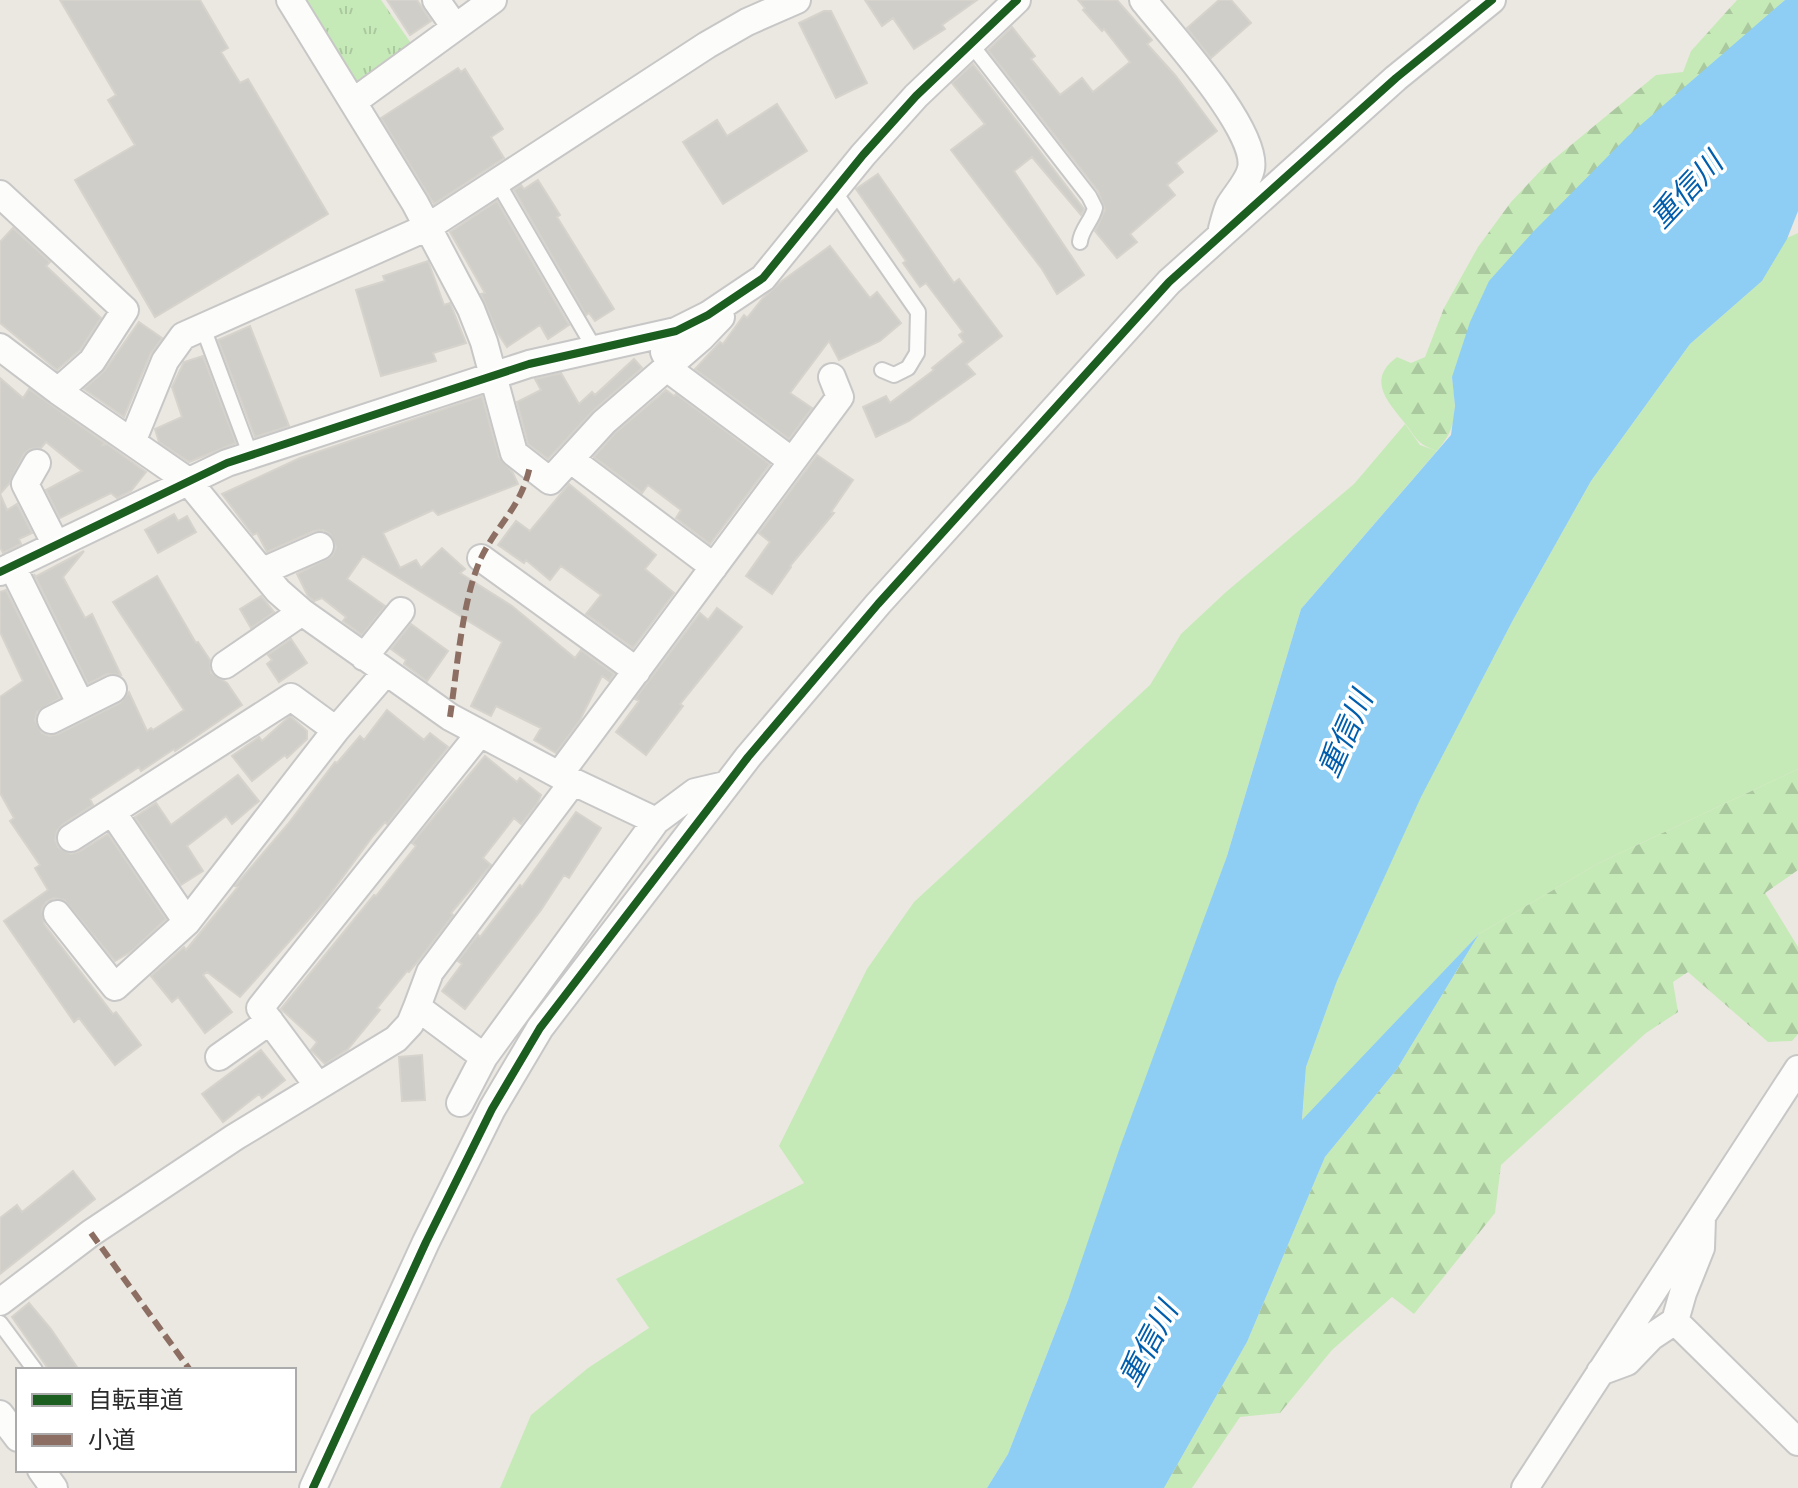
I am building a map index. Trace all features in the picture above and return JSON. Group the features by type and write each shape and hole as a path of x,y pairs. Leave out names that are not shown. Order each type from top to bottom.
{"street":[{"path":"290,0 428,227 471,309 484,342 514,453 550,481 604,422 721,317 732,304 733,297"},
{"path":"436,0 455,27"},
{"path":"353,102 493,0"},
{"path":"132,442 172,348 183,336 428,227 707,45 747,22 797,0"},
{"path":"81,705 6,569 188,481 251,456 529,364 645,340 676,331 708,315 763,278 916,96 1017,0"},
{"path":"1143,0 1228,107 1248,145 1251,172 1228,208 1222,233"},
{"path":"313,1488 426,1242 492,1109 540,1028 725,785 878,604 1169,282 1396,78 1492,0"},
{"path":"0,194 87,293 125,310 92,361 58,391"},
{"path":"645,340 662,347 675,374 792,461"},
{"path":"0,347 188,481 278,591 364,657 450,717 566,779 656,821"},
{"path":"0,1302 91,1233 235,1137 396,1039 410,1024 430,972 566,779 637,671 840,397 832,377"},
{"path":"570,459 714,567"},
{"path":"37,463 25,484 56,545"},
{"path":"263,571 320,546"},
{"path":"481,558 637,671"},
{"path":"364,657 401,611"},
{"path":"225,665 302,612"},
{"path":"57,914 115,987 187,922 336,730 386,672"},
{"path":"51,720 113,689"},
{"path":"71,838 291,697 336,730"},
{"path":"318,1086 260,1008 480,733"},
{"path":"460,1103 484,1057 656,821 695,792 725,785"},
{"path":"113,813 187,922"},
{"path":"417,1007 484,1057"},
{"path":"219,1057 270,1021"},
{"path":"1525,1488 1798,1069"},
{"path":"1600,1372 1627,1362 1651,1337 1675,1321 1701,1248 1702,1214"},
{"path":"1675,1321 1798,1442"},
{"path":"0,1414 16,1435"}],"lane":[{"path":"970,43 1089,196 1095,208 1093,220 1081,234 1080,242"},
{"path":"498,183 596,351"},
{"path":"834,191 918,312 917,353 908,368 894,375 882,370"},
{"path":"202,325 251,456"},
{"path":"0,1323 34,1368"}],"green space":[{"path":"300,0 381,0 415,49 365,85 352,83"},
{"path":"1737,0 1785,0 1731,48 1452,377 1455,408 1449,433 1437,451 1421,443 1382,390 1381,381 1388,365 1397,357 1411,363 1425,357 1444,308 1478,247 1511,202 1542,169 1656,75 1683,72 1691,51"},
{"path":"1798,233 1798,769 1597,864 1479,934 1302,1122 1306,1067 1337,981 1421,796 1513,620 1591,481 1690,344 1762,281 1787,238"},
{"path":"1405,424 1420,445 1437,451 1301,609 1227,856 1068,1300 1008,1454 987,1488 500,1488 531,1415 588,1368 649,1328 616,1279 804,1183 779,1146 867,969 914,902 1150,685 1181,634 1354,484"},
{"path":"1798,769 1798,870 1765,893 1798,947 1798,1034 1792,1041 1768,1042 1688,972 1673,982 1678,1012 1646,1033 1501,1165 1495,1213 1414,1314 1392,1297 1332,1350 1280,1413 1240,1417 1192,1488 1164,1488 1247,1342 1325,1157 1397,1069 1479,934 1597,864"}],"water":[{"name":"重信川","path":"1785,0 1798,0 1798,211 1787,239 1762,281 1690,344 1591,481 1513,620 1421,797 1337,981 1306,1067 1302,1120 1479,934 1397,1069 1325,1157 1247,1342 1164,1488 987,1488 1008,1454 1068,1300 1120,1147 1227,856 1301,609 1451,435 1455,406 1452,377 1470,322 1489,281 1628,136"}],"building":[{"path":"60,0 200,0 228,48 221,52 240,83 248,79 328,214 155,317 75,180 135,145 108,100 116,95"},
{"path":"387,0 417,0 431,21 410,35"},
{"path":"865,0 977,0 942,25 945,29 914,49 893,18 882,26"},
{"path":"1078,0 1117,0 1152,40 1147,44 1217,131 1176,163 1183,172 1167,185 1175,195 1130,234 1137,242 1117,258 1095,231 1105,210 1098,191 988,50 1012,27 1035,56 1031,59 1060,95 1082,78 1093,92 1130,62 1104,29 1102,31 1083,10 1085,8"},
{"path":"1219,0 1231,0 1251,23 1211,58 1187,28"},
{"path":"824,11 831,11 867,83 836,98 799,23"},
{"path":"973,64 1084,209 1081,215 1032,157 1014,171 1084,275 1057,294 1042,269 951,150 985,124 952,83"},
{"path":"458,68 461,72 465,69 503,129 491,137 504,158 434,204 381,118"},
{"path":"777,104 807,151 723,204 683,142 717,120 727,136"},
{"path":"878,174 954,283 959,279 1002,336 966,364 975,374 909,421 876,437 863,407 886,396 890,403 934,370 932,368 964,342 959,335 963,332 926,283 920,287 903,263 906,261 856,189"},
{"path":"538,180 560,215 557,217 614,309 595,321 589,313 586,315 514,190 521,185 524,189"},
{"path":"497,201 569,325 548,339 540,325 507,347 481,294 485,293 450,232"},
{"path":"13,228 50,262 46,266 101,318 80,350 57,370 0,323 0,242"},
{"path":"830,246 870,298 877,292 901,323 880,341 839,360 829,341 790,393 812,408 789,439 695,369 720,342 723,344 744,315 747,318 782,281"},
{"path":"428,261 444,305 450,303 466,343 433,353 436,361 381,376 356,290 385,281 383,276"},
{"path":"139,322 162,338 150,355 124,417 84,389 105,370"},
{"path":"250,326 289,426 255,437 218,340"},
{"path":"203,356 236,443 189,462 159,442 155,429 182,417 172,387 184,362"},
{"path":"634,359 642,368 594,410 548,459 528,444 517,402 541,390 535,379 561,373 579,404 592,392 595,395"},
{"path":"0,378 23,398 29,389 105,443 103,445 107,444 146,472 131,491 117,498 111,493 60,518 46,490 82,471 46,442 41,448 30,449 24,454 9,484 0,494"},
{"path":"666,390 674,396 676,394 770,464 710,544 676,518 681,510 648,485 642,493 594,457 615,433"},
{"path":"482,396 499,457 518,484 438,515 433,510 383,533 400,568 416,560 421,568 442,548 465,569 460,573 512,606 575,658 581,650 614,674 609,681 602,676 580,720 556,753 534,740 541,728 496,706 491,716 471,706 502,642 363,556 347,579 385,606 362,635 343,621 346,617 322,598 314,601 308,596 297,574 332,556 336,547 330,534 323,530 314,531 267,552 257,533 253,535 222,494 300,458"},
{"path":"817,455 853,480 831,512 834,513 790,566 772,594 746,576 770,542 759,533"},
{"path":"569,484 656,555 645,569 674,593 633,648 586,614 601,595 561,566 550,580 526,560 524,563 498,545 516,521 530,531"},
{"path":"0,494 7,510 17,504 32,533 19,539 21,544 3,553 0,547"},
{"path":"174,514 178,521 187,516 196,532 158,553 145,530"},
{"path":"84,551 63,577 85,618 92,614 121,675 107,674 88,684 35,577"},
{"path":"157,576 196,643 210,660 211,673 227,683 242,705 175,751 141,771 139,767 90,799 93,805 57,831 55,840 58,847 71,854 108,834 166,919 132,951 115,961 64,900 54,898 46,902 42,909 44,924 113,1014 116,1012 141,1045 115,1065 79,1018 74,1022 4,921 48,890 35,868 40,865 10,821 14,818 0,793 0,697 23,681 0,632 0,592 6,590 60,698 37,712 35,720 42,733 49,736 58,734 120,703 129,692 147,731 184,710 113,602"},
{"path":"261,596 274,612 251,628 240,609"},
{"path":"717,608 742,627 680,704 683,706 646,755 616,732 639,701 635,699 700,613 708,620"},
{"path":"411,624 448,651 427,681 404,664 406,660 391,649"},
{"path":"291,639 307,663 279,682 267,664 272,660 268,655"},
{"path":"387,710 424,740 430,733 448,747 387,824 385,822 373,836 325,901 240,997 207,972 203,975 232,1012 205,1033 178,997 172,1002 151,976 184,947 186,950 335,762 360,736 364,740"},
{"path":"290,716 307,731 307,739 287,758 285,755 252,781 232,756 259,737 262,741"},
{"path":"485,756 517,782 520,778 541,795 537,804 521,824 514,818 483,858 491,865 451,913 453,915 419,960 377,1008 380,1010 348,1049 325,1064 311,1050 317,1042 281,1009 376,896 416,846 412,843"},
{"path":"238,775 259,801 232,824 226,816 187,846 203,871 181,885 135,817 156,803 171,825"},
{"path":"576,812 601,828 569,878 564,875 465,1009 442,991 462,964 458,961 520,885 522,887"},
{"path":"261,1050 285,1080 262,1098 259,1094 223,1122 202,1094"},
{"path":"422,1055 425,1100 402,1101 399,1057"},
{"path":"73,1171 95,1199 0,1274 0,1218 17,1205 22,1212"},
{"path":"29,1303 78,1368 48,1368 12,1317"}],"marked path":[{"path":"450,717 461,636 474,575 521,493 530,466"},
{"path":"91,1233 189,1368"}],"cycle path":[{"path":"0,572 227,463 529,364 676,331 708,315 763,278 863,155 916,96 1017,0"},
{"path":"313,1488 426,1242 492,1109 540,1028 748,757 878,604 1169,282 1396,78 1492,0"}]}
